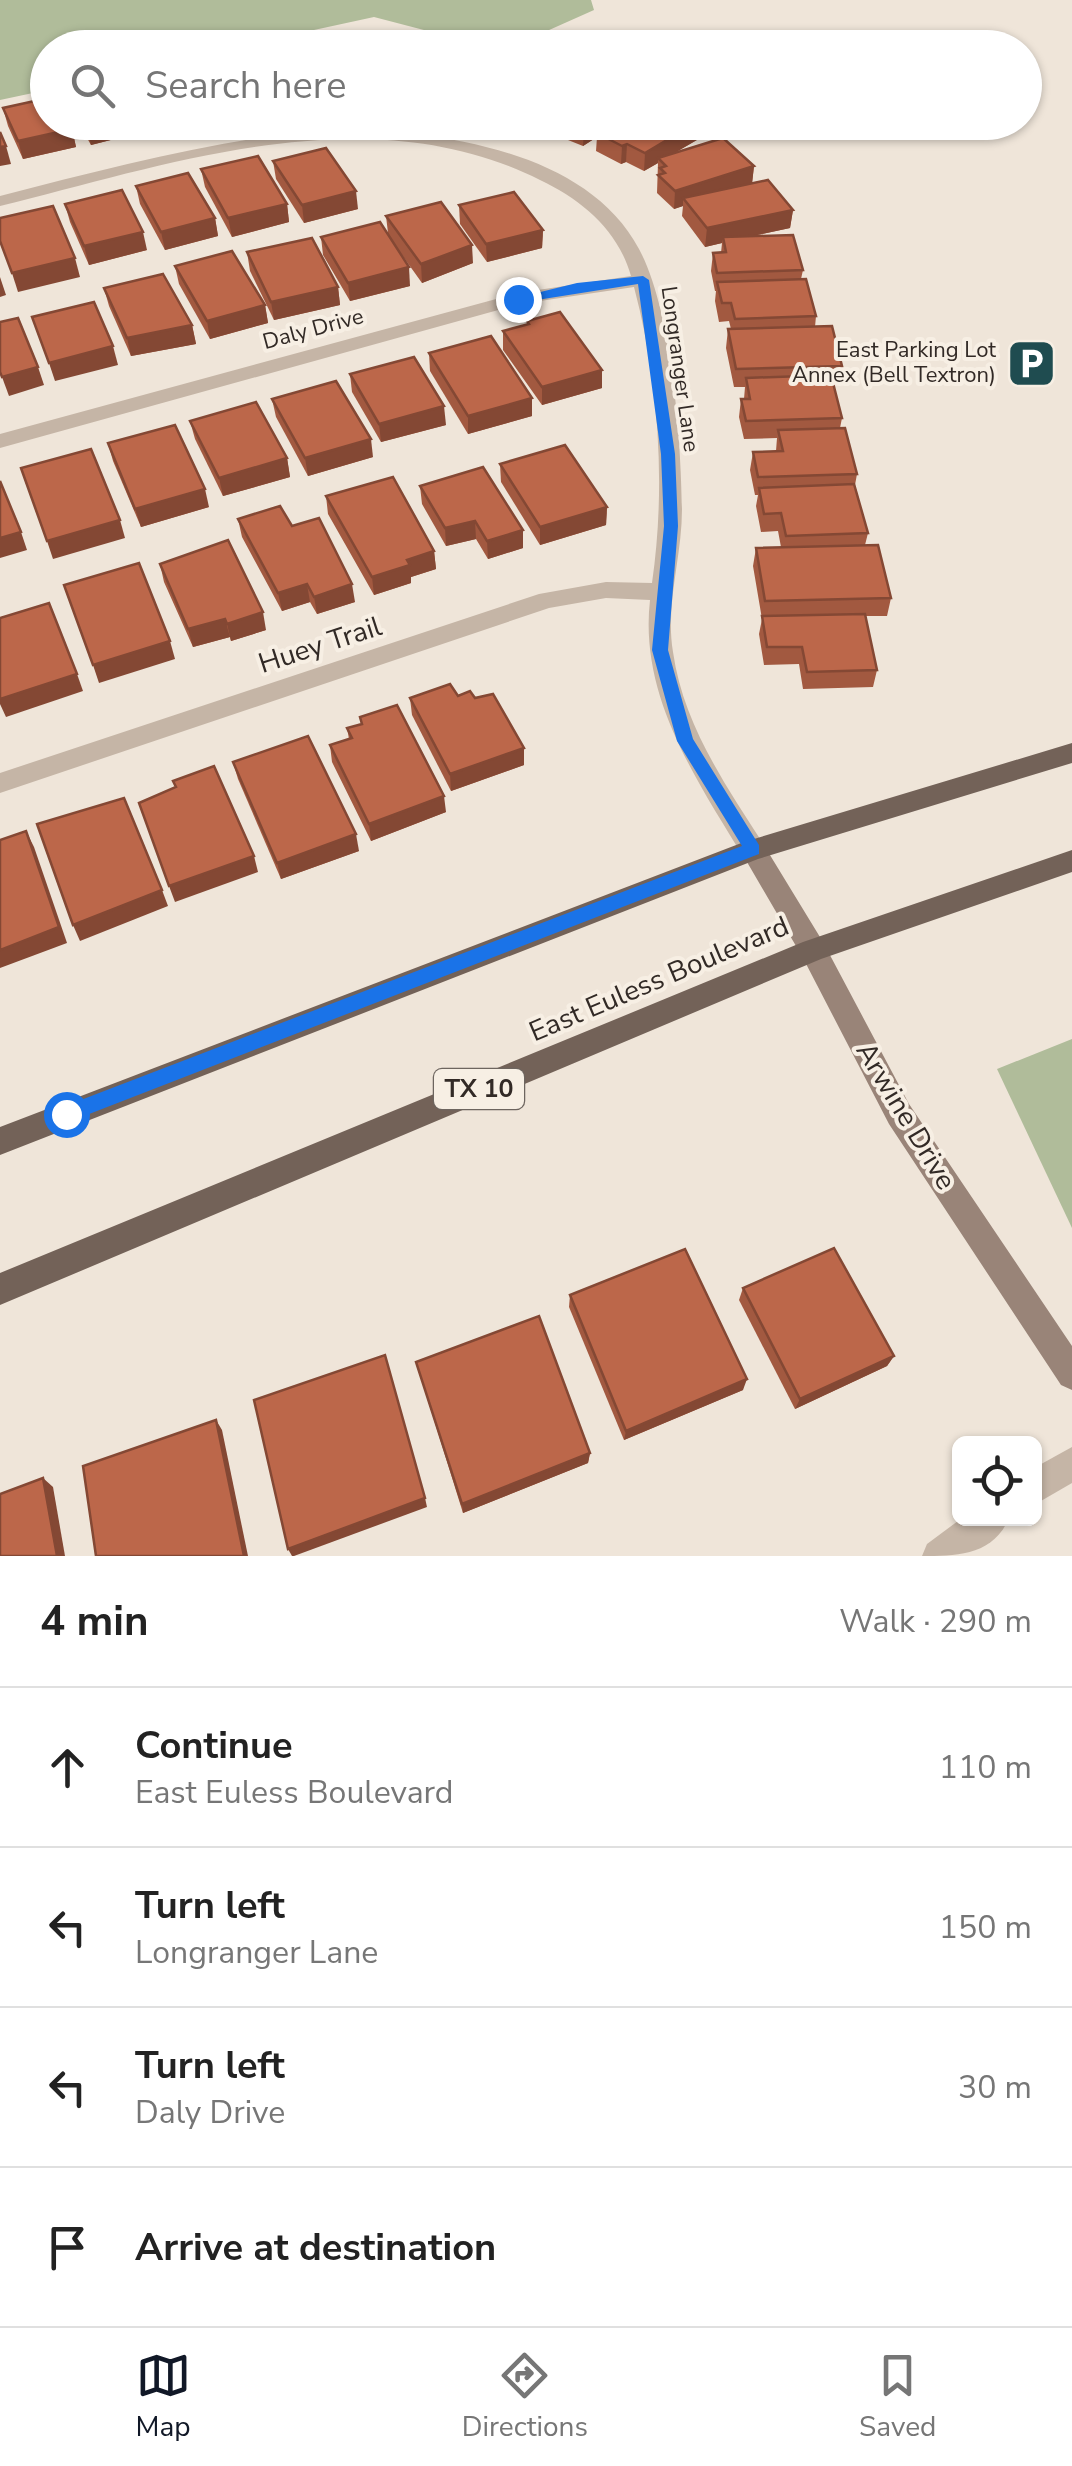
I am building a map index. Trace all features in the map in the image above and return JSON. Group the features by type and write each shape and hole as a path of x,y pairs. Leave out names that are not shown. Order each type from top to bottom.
{"main road":[{"path":"0,1140 753,850 1072,753"},
{"name":"East Euless Boulevard","path":"0,1289 814,950 1072,860"}],"street":[{"name":"Longranger Lane","path":"0,200 258,140"},
{"name":"Longranger Lane","path":"434,140 484,151 554,178 610,221 629,247 643,280 668,454 671,526 660,650 685,741 753,850"},
{"name":"Daly Drive","path":"0,442 518,299 643,280"},
{"name":"Huey Trail","path":"0,783 547,600 606,590 664,592"},
{"name":"Arwine Drive","path":"753,850 814,950 899,1114 1072,1374"},
{"path":"1042,1483 1072,1464"},
{"path":"938,1556 981,1526"}],"green space":[{"path":"0,0 591,0 594,10 549,30 424,30 374,17 314,30 30,30 30,94 0,100"},
{"path":"1072,1039 1072,1228 997,1069"}],"building":[{"path":"30,102 30,138 18,141 3,108"},
{"path":"610,140 667,140 645,153 627,144 622,146"},
{"path":"725,140 754,166 675,191 658,175 665,173 660,168 666,166 658,158"},
{"path":"326,148 356,191 302,205 273,161"},
{"path":"258,156 287,204 228,218 201,169"},
{"path":"188,173 215,218 161,232 136,186"},
{"path":"768,180 793,210 707,228 683,198"},
{"path":"122,190 143,232 84,246 65,204"},
{"path":"514,192 543,230 486,244 459,205"},
{"path":"441,202 472,245 421,264 386,216"},
{"path":"53,206 75,258 12,273 0,241 0,218"},
{"path":"380,222 409,267 348,283 321,237"},
{"path":"793,235 803,270 717,273 713,253 726,252 723,237"},
{"path":"312,238 338,287 271,302 247,252"},
{"path":"232,251 265,305 207,321 175,266"},
{"path":"163,274 192,325 127,338 104,288"},
{"path":"806,279 816,316 735,319 731,303 722,303 717,282"},
{"path":"94,302 113,346 49,363 32,317"},
{"path":"560,312 602,370 542,387 503,331"},
{"path":"18,318 38,367 2,377 0,322"},
{"path":"832,326 842,366 736,369 728,329"},
{"path":"491,336 532,398 468,416 429,353"},
{"path":"414,357 444,406 379,424 350,374"},
{"path":"831,375 842,418 746,421 741,399 750,399 746,378"},
{"path":"336,381 371,439 305,458 272,399"},
{"path":"256,402 287,458 219,478 190,421"},
{"path":"175,425 205,489 135,509 108,443"},
{"path":"845,428 857,474 758,477 753,452 783,451 778,430"},
{"path":"565,445 607,507 540,527 500,464"},
{"path":"91,449 120,520 47,541 21,468"},
{"path":"483,467 523,530 487,541 475,521 445,528 420,486"},
{"path":"393,477 434,551 407,560 410,565 372,577 326,496"},
{"path":"0,481 21,532 0,538"},
{"path":"854,484 868,533 786,536 781,513 764,514 759,488"},
{"path":"280,506 292,526 319,518 352,584 314,597 307,584 278,593 238,519"},
{"path":"228,540 263,612 227,624 225,619 188,629 160,564"},
{"path":"878,545 891,598 765,601 756,548"},
{"path":"139,563 170,641 93,665 64,585"},
{"path":"49,603 77,674 0,699 0,618"},
{"path":"865,614 877,670 807,672 802,647 767,647 762,616"},
{"path":"450,684 458,696 470,691 475,698 493,694 524,748 450,774 410,698"},
{"path":"397,705 444,796 369,824 330,745 352,738 347,728 362,724 360,717"},
{"path":"308,736 356,834 277,863 233,762"},
{"path":"214,766 254,856 169,886 139,803 176,787 173,781"},
{"path":"124,798 162,890 73,925 37,824"},
{"path":"26,831 59,927 0,950 0,840"},
{"path":"834,1248 894,1356 800,1399 743,1288"},
{"path":"685,1249 747,1379 626,1431 570,1295"},
{"path":"539,1316 590,1453 462,1504 416,1362"},
{"path":"385,1355 425,1498 288,1549 254,1400"},
{"path":"216,1420 244,1556 96,1556 83,1466"},
{"path":"43,1478 57,1556 0,1556 0,1494"}],"place":[{"name":"East Parking Lot Annex (Bell Textron)","path":"1031,363"}],"route":[{"path":"66,1114 753,850 685,741 660,650 671,526 668,454 643,280 518,299"}]}
